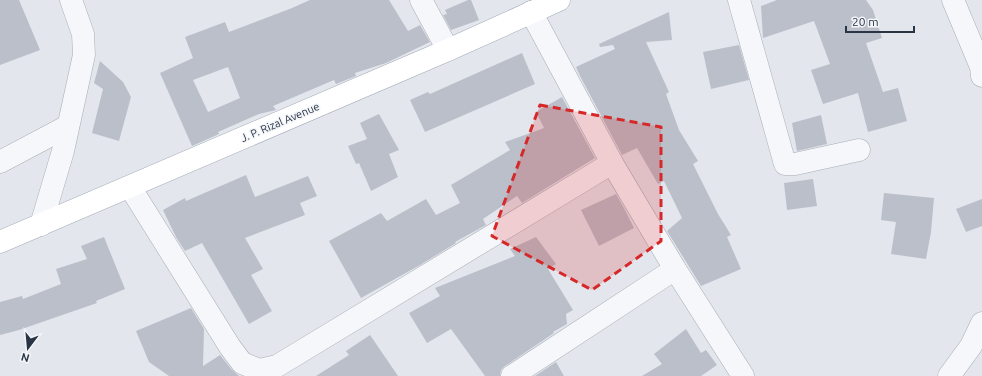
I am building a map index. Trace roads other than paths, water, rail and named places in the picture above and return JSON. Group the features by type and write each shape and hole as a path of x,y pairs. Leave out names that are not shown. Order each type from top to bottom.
{"main road":[{"name":"J. P. Rizal Avenue","path":"0,242 448,50 559,0"}],"street":[{"path":"41,225 63,151 84,55 83,34 71,0"},
{"path":"420,0 448,50"},
{"path":"739,0 784,164 795,164 859,150"},
{"path":"953,0 981,67 982,76"},
{"path":"531,12 612,163 675,269 743,376"},
{"path":"0,162 68,126"},
{"path":"130,187 230,347 242,363 259,370 277,366 612,163"},
{"path":"512,376 675,269"},
{"path":"949,376 971,346 982,323"}]}
